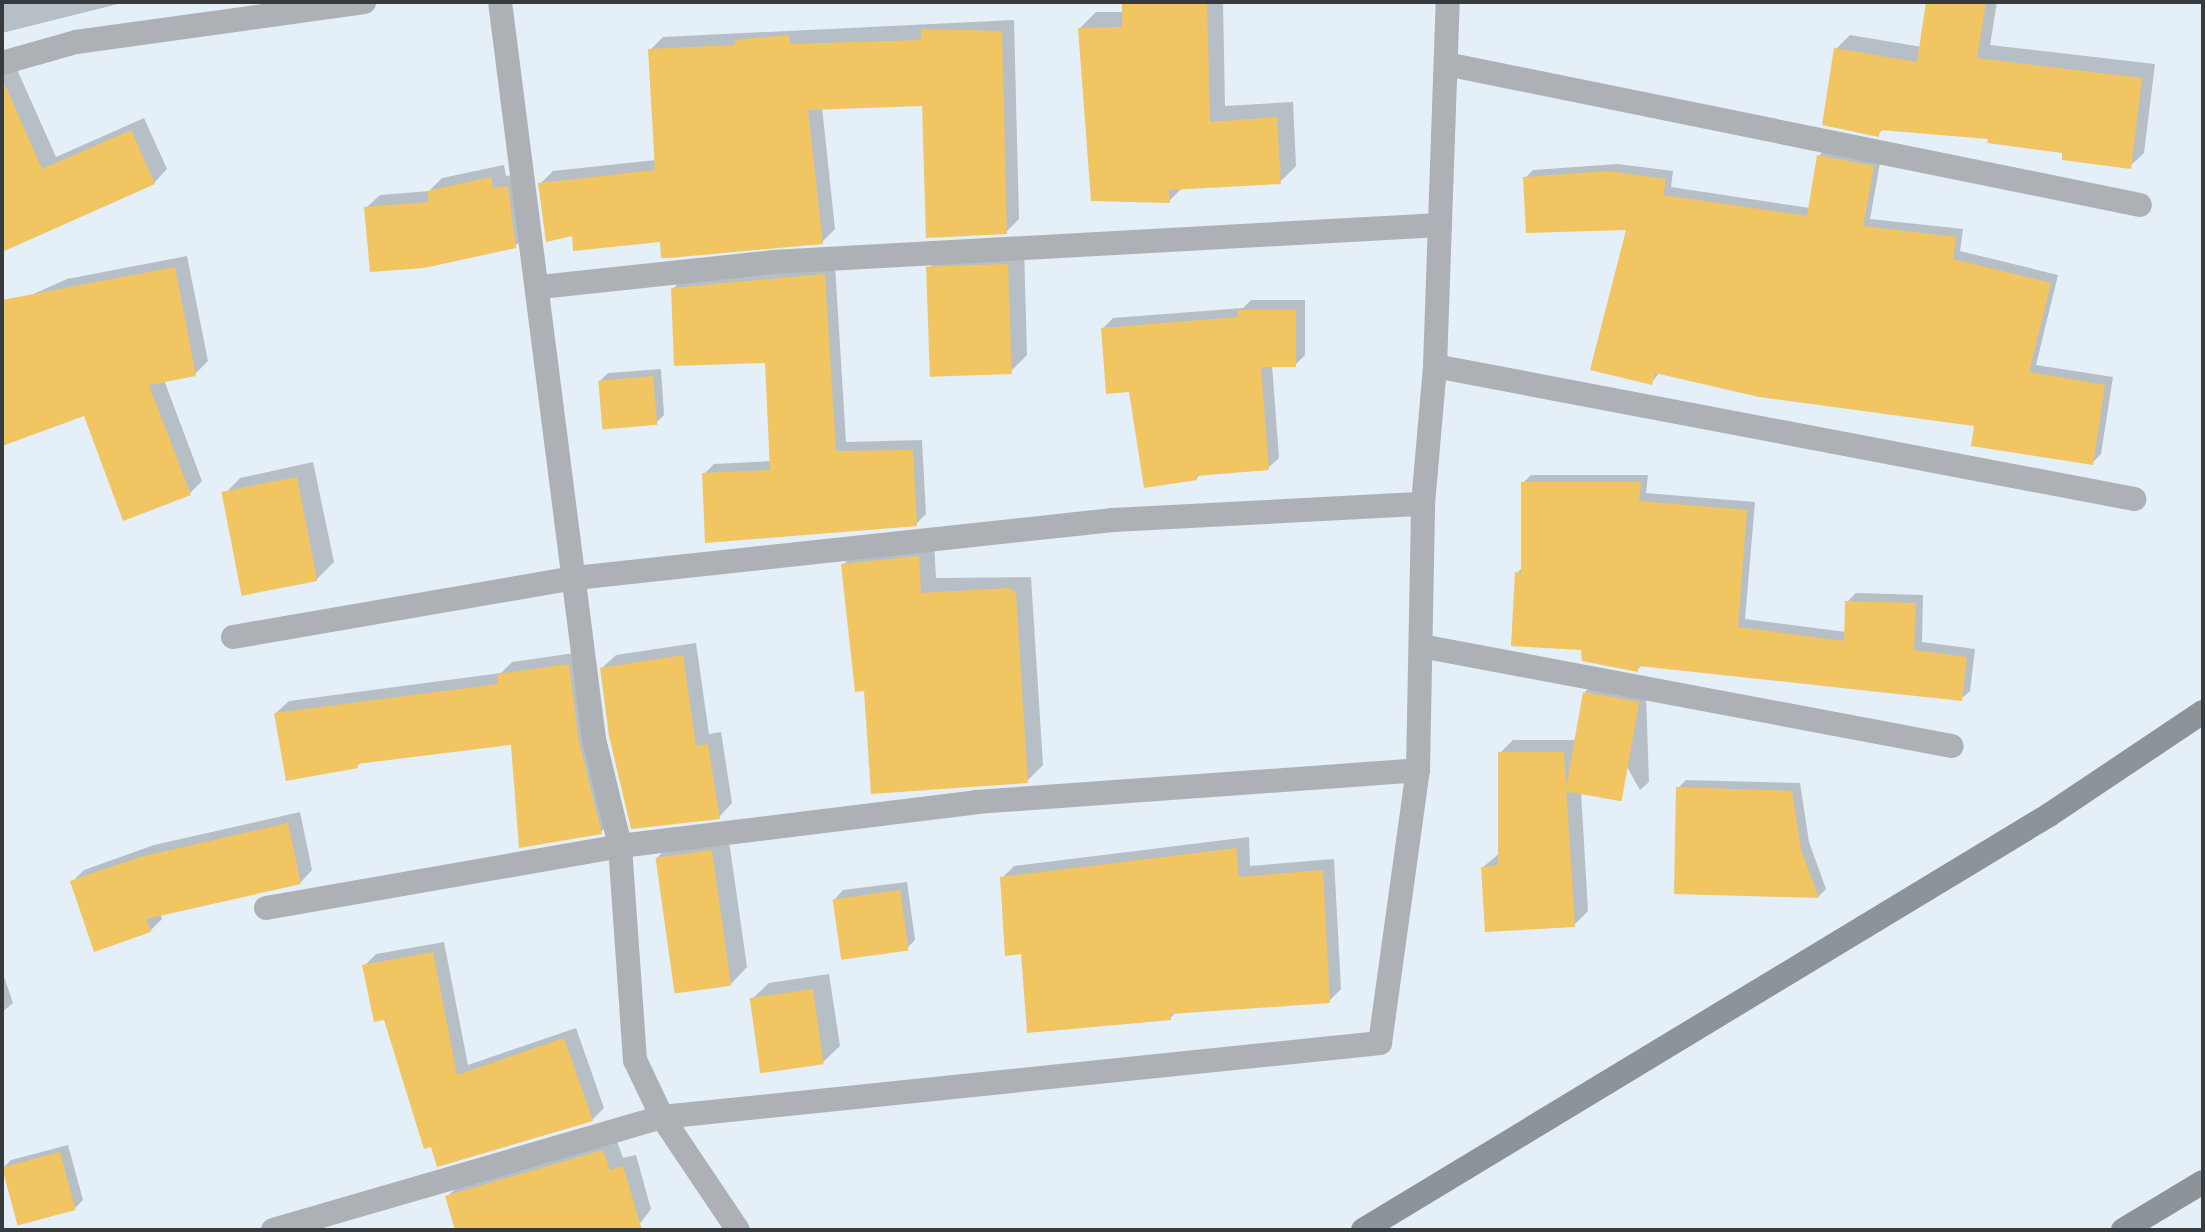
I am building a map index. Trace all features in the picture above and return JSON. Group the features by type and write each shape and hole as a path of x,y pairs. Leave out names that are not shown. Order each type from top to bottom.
{"street":[{"path":"2,63 76,42 364,2"},
{"path":"500,2 540,287 594,739 620,846 635,1060 662,1117 738,1230"},
{"path":"273,1230 662,1117 1380,1043 1418,770 1423,504 1435,366 1448,2"},
{"path":"1446,64 2140,205"},
{"path":"540,287 789,261 1440,225"},
{"path":"1435,366 2134,499"},
{"path":"233,637 575,578 1113,520 1423,504"},
{"path":"1421,646 1952,746"},
{"path":"1363,1230 2036,824 2203,712"},
{"path":"266,908 620,846 976,802 1418,770"},
{"path":"2123,1230 2203,1182"}],"building":[{"path":"1122,2 1207,2 1210,122 1277,117 1281,184 1169,190 1170,203 1091,201 1078,28 1122,27"},
{"path":"1926,2 1986,2 1977,58 2142,78 2131,169 2062,160 2062,153 1987,143 1988,139 1880,130 1879,137 1822,125 1834,48 1917,62"},
{"path":"921,29 1002,31 1007,234 926,238 922,106 808,110 823,244 661,258 660,242 573,251 572,236 546,242 538,183 655,170 648,49 735,45 735,40 789,35 790,44 921,40"},
{"path":"2,78 42,169 131,130 155,184 2,252"},
{"path":"1817,155 1874,166 1863,226 1956,237 1953,259 2051,283 2029,372 2105,385 2093,465 1971,446 1974,426 1759,397 1655,373 1652,385 1590,370 1626,230 1526,233 1523,177 1608,171 1666,179 1663,195 1807,216"},
{"path":"491,177 493,188 508,186 516,248 424,268 370,272 364,207 429,202 427,191"},
{"path":"1008,264 1012,374 930,377 926,267"},
{"path":"175,267 196,376 149,385 191,495 123,521 84,416 2,446 2,300"},
{"path":"825,274 836,451 913,450 917,526 705,543 702,473 770,470 765,363 674,366 671,288"},
{"path":"1238,310 1296,310 1296,367 1261,367 1269,470 1196,476 1197,480 1144,488 1129,392 1106,394 1101,328 1238,317"},
{"path":"653,376 657,425 602,430 598,381"},
{"path":"297,477 317,581 242,596 221,492"},
{"path":"1521,482 1641,482 1639,501 1747,510 1738,627 1844,641 1845,601 1916,603 1914,650 1967,657 1962,701 1638,666 1638,672 1582,661 1581,650 1511,646 1515,572 1521,573"},
{"path":"919,556 921,593 1010,588 1016,593 1028,783 871,794 864,691 855,692 841,564"},
{"path":"683,655 696,746 708,744 720,819 631,829 609,736 600,668"},
{"path":"569,664 579,742 602,834 519,848 511,745 357,764 358,768 286,781 274,713 498,684 497,674"},
{"path":"1583,692 1639,702 1622,801 1565,791"},
{"path":"1498,752 1564,752 1575,927 1485,932 1481,867 1498,865"},
{"path":"1676,787 1792,791 1801,850 1819,898 1674,894"},
{"path":"288,823 301,884 146,919 151,932 94,952 70,881 140,857"},
{"path":"1237,848 1238,877 1323,870 1330,1003 1170,1014 1171,1020 1027,1033 1021,954 1005,956 1000,877"},
{"path":"712,850 731,986 675,994 656,858"},
{"path":"900,890 908,950 841,960 833,899"},
{"path":"433,952 457,1075 564,1038 593,1121 437,1167 431,1147 424,1149 384,1020 374,1022 362,965"},
{"path":"813,989 824,1064 760,1073 750,998"},
{"path":"603,1150 610,1170 623,1166 642,1230 455,1230 445,1196"},
{"path":"60,1152 76,1210 18,1225 2,1168"}]}
